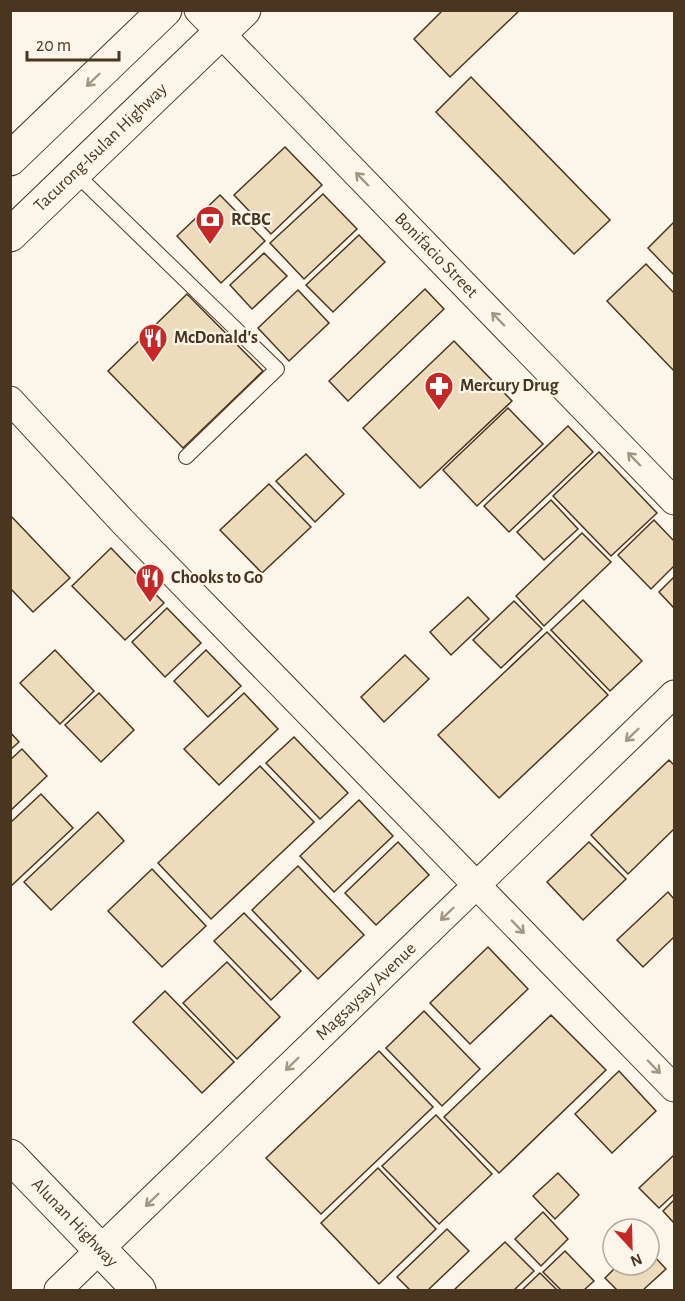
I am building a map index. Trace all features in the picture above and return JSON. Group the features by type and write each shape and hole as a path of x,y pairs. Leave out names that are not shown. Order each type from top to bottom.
{"main road":[{"path":"10,159 165,10"},
{"name":"Tacurong-Isulan Highway","path":"10,235 244,10"},
{"name":"Alunan Highway","path":"10,1156 139,1290"}],"street":[{"name":"Bonifacio Street","path":"198,10 675,501"},
{"path":"10,400 122,521 675,1088"},
{"name":"Magsaysay Avenue","path":"58,1290 675,694"}],"lane":[{"path":"75,172 277,369 186,457"}],"building":[{"path":"443,10 520,10 450,77 414,39"},
{"path":"471,77 610,220 574,254 436,112"},
{"path":"285,147 322,185 271,234 234,195"},
{"path":"323,194 357,229 304,279 270,243"},
{"path":"220,195 265,241 221,283 177,236"},
{"path":"674,222 674,275 648,248"},
{"path":"359,235 385,262 333,312 306,285"},
{"path":"264,253 287,276 252,309 230,285"},
{"path":"646,264 674,293 674,371 607,301"},
{"path":"425,289 444,309 348,401 329,381"},
{"path":"298,290 329,323 289,361 258,328"},
{"path":"187,294 263,371 183,448 108,371"},
{"path":"454,341 512,401 420,488 363,428"},
{"path":"508,408 543,444 477,506 443,470"},
{"path":"568,426 593,452 509,532 484,506"},
{"path":"599,452 657,513 611,556 553,496"},
{"path":"306,454 344,494 315,522 276,481"},
{"path":"269,484 311,527 262,573 220,530"},
{"path":"551,500 578,529 544,560 517,532"},
{"path":"10,515 70,578 33,612 10,588"},
{"path":"654,520 674,541 674,566 651,589 618,555"},
{"path":"582,533 611,562 544,626 516,596"},
{"path":"111,548 164,603 125,640 72,586"},
{"path":"674,577 674,608 659,592"},
{"path":"468,597 489,619 451,655 430,632"},
{"path":"583,600 642,661 610,691 551,630"},
{"path":"514,601 542,629 501,668 473,640"},
{"path":"167,608 201,643 165,677 132,642"},
{"path":"547,632 608,695 499,798 438,735"},
{"path":"55,650 94,691 60,724 20,683"},
{"path":"206,650 241,686 208,717 174,681"},
{"path":"405,655 429,679 384,722 361,697"},
{"path":"99,693 134,730 101,762 65,725"},
{"path":"244,693 278,729 219,785 184,749"},
{"path":"10,732 19,742 10,750"},
{"path":"294,737 348,793 320,819 266,763"},
{"path":"22,749 47,776 10,811 10,760"},
{"path":"669,760 674,765 674,829 628,874 591,835"},
{"path":"260,766 314,822 211,919 158,863"},
{"path":"41,794 73,828 10,887 10,823"},
{"path":"359,800 393,836 334,892 300,856"},
{"path":"98,812 124,841 51,910 24,882"},
{"path":"398,842 429,875 376,925 345,893"},
{"path":"589,842 626,879 583,920 547,882"},
{"path":"298,866 364,935 318,979 252,910"},
{"path":"152,869 206,926 162,967 108,911"},
{"path":"668,892 674,899 674,937 643,967 617,940"},
{"path":"244,913 301,971 271,1000 214,941"},
{"path":"488,947 528,989 470,1044 430,1003"},
{"path":"227,962 280,1017 237,1059 183,1003"},
{"path":"165,991 234,1062 202,1093 133,1022"},
{"path":"424,1011 480,1069 442,1106 386,1048"},
{"path":"551,1015 606,1070 499,1173 444,1117"},
{"path":"379,1051 433,1107 321,1214 266,1158"},
{"path":"619,1071 656,1111 612,1153 575,1114"},
{"path":"436,1115 492,1174 439,1224 382,1166"},
{"path":"674,1155 674,1194 659,1208 639,1188"},
{"path":"378,1168 436,1229 379,1284 321,1223"},
{"path":"558,1173 579,1195 555,1219 533,1196"},
{"path":"674,1200 674,1223 663,1211"},
{"path":"543,1212 568,1239 541,1266 515,1239"},
{"path":"447,1229 469,1251 428,1290 410,1290 397,1277"},
{"path":"505,1242 534,1271 514,1290 454,1290"},
{"path":"565,1251 594,1281 584,1290 561,1290 543,1272"},
{"path":"661,1264 666,1269 661,1274"},
{"path":"540,1273 557,1290 522,1290"},
{"path":"657,1277 643,1290 617,1290 605,1278"}],"place":[{"name":"RCBC","path":"210,246"},
{"name":"McDonald's","path":"153,364"},
{"name":"Mercury Drug","path":"439,412"},
{"name":"Chooks to Go","path":"150,604"}]}
